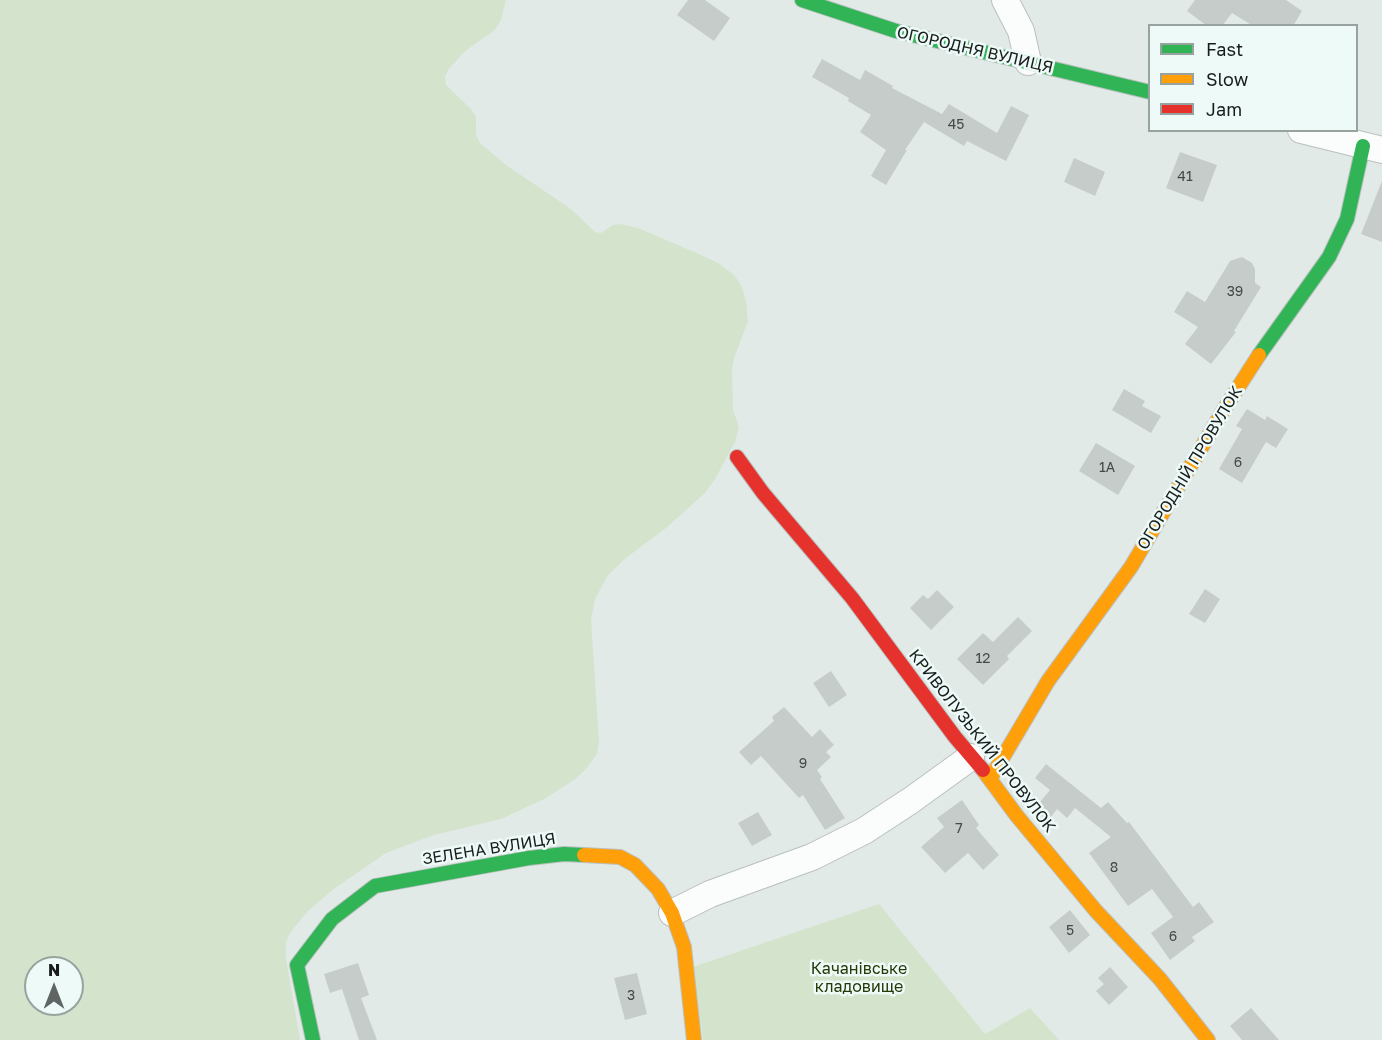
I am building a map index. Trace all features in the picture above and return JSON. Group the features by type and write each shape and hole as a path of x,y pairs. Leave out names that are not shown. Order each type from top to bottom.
{"street":[{"name":"ОГОРОДНЯ ВУЛИЦЯ","path":"802,0 896,31 1148,92"},
{"path":"1005,0 1021,31 1029,62"},
{"path":"1309,132 1372,148"},
{"name":"ОГОРОДНІЙ ПРОВУЛОК","path":"990,779 1048,681 1131,567 1223,411 1262,351 1329,257 1347,219 1372,148"},
{"name":"КРИВОЛУЗЬКИЙ ПРОВУЛОК","path":"737,457 764,493 852,598 1017,816 1075,886 1154,973 1208,1040"},
{"path":"672,913 710,894 812,857 855,836 910,801 971,757"},
{"name":"ЗЕЛЕНА ВУЛИЦЯ","path":"313,1040 297,965 332,919 375,886 538,856 584,854 620,857 635,865 652,881 672,913 684,947 694,1040"}],"green space":[{"path":"0,0 506,0 501,20 495,30 464,52 448,70 445,77 446,85 471,109 476,117 476,135 480,143 506,165 571,209 595,232 601,233 613,225 621,224 638,228 718,263 734,275 741,285 746,301 748,321 734,358 732,370 733,410 739,427 735,442 704,494 608,575 595,599 591,620 599,741 597,754 574,780 544,799 501,819 434,835 386,853 335,888 307,912 290,933 286,943 286,959 300,1040 0,1040"},
{"name":"Качанівське кладовище","path":"879,904 985,1034 1030,1008 1059,1040 703,1040 693,967"}],"building":[{"path":"688,0 705,0 730,18 714,41 677,15"},
{"path":"1195,0 1286,0 1302,11 1294,24 1250,24 1232,13 1224,24 1204,24 1187,11"},
{"path":"822,59 860,80 865,70 893,86 892,88 942,114 949,104 997,133 1011,106 1029,115 1006,161 967,141 964,146 924,122 905,150 907,150 886,185 871,176 886,150 860,132 871,115 848,101 849,98 812,77"},
{"path":"1180,152 1217,165 1203,202 1166,188"},
{"path":"1074,158 1105,172 1095,196 1064,182"},
{"path":"1382,181 1382,242 1361,234"},
{"path":"1242,257 1252,263 1255,269 1255,283 1261,287 1234,331 1236,332 1211,364 1185,344 1198,327 1174,312 1187,291 1205,302 1230,261"},
{"path":"1124,389 1145,401 1142,406 1161,416 1151,433 1112,410"},
{"path":"1247,409 1265,420 1267,416 1288,429 1276,448 1266,442 1242,483 1219,469 1242,429 1236,426"},
{"path":"1096,443 1135,466 1118,495 1079,471"},
{"path":"1205,589 1220,599 1205,623 1189,614"},
{"path":"937,590 954,607 931,630 910,608 923,595 928,599"},
{"path":"1018,617 1032,631 983,685 957,659 983,633 993,642"},
{"path":"831,671 847,695 829,707 813,683"},
{"path":"784,707 812,737 820,729 834,745 826,752 831,757 817,770 822,777 820,779 845,818 825,830 803,795 799,798 761,756 751,765 739,752 774,721 772,717"},
{"path":"1046,764 1101,808 1108,802 1127,823 1129,822 1193,907 1199,902 1214,922 1192,937 1195,941 1170,960 1151,933 1173,917 1152,889 1128,906 1089,853 1111,837 1075,808 1067,818 1057,809 1047,822 1035,808 1050,790 1035,778"},
{"path":"962,800 979,825 976,828 999,855 983,870 968,853 945,873 921,847 944,827 937,818"},
{"path":"758,812 772,835 752,846 738,823"},
{"path":"1070,910 1090,935 1069,953 1049,927"},
{"path":"358,963 369,995 361,998 377,1040 359,1040 342,989 330,993 324,974"},
{"path":"1110,967 1128,987 1109,1005 1096,991 1104,984 1098,978"},
{"path":"637,973 647,1014 625,1020 614,978"},
{"path":"1251,1008 1279,1040 1242,1040 1230,1026"}],"traffic: fast":[{"path":"802,0 896,31 1148,92"},
{"path":"1259,355 1329,257 1347,219 1363,146"},
{"path":"313,1040 297,965 332,919 375,886 529,858 564,854 584,855"}],"traffic: slow":[{"path":"990,779 1048,681 1131,567 1223,411 1259,355"},
{"path":"983,770 1017,816 1096,911 1160,979 1208,1040"},
{"path":"584,855 620,857 635,865 658,889 672,913 684,947 694,1040"}],"traffic: jam":[{"path":"737,457 763,493 852,598 955,737 983,770"}]}
